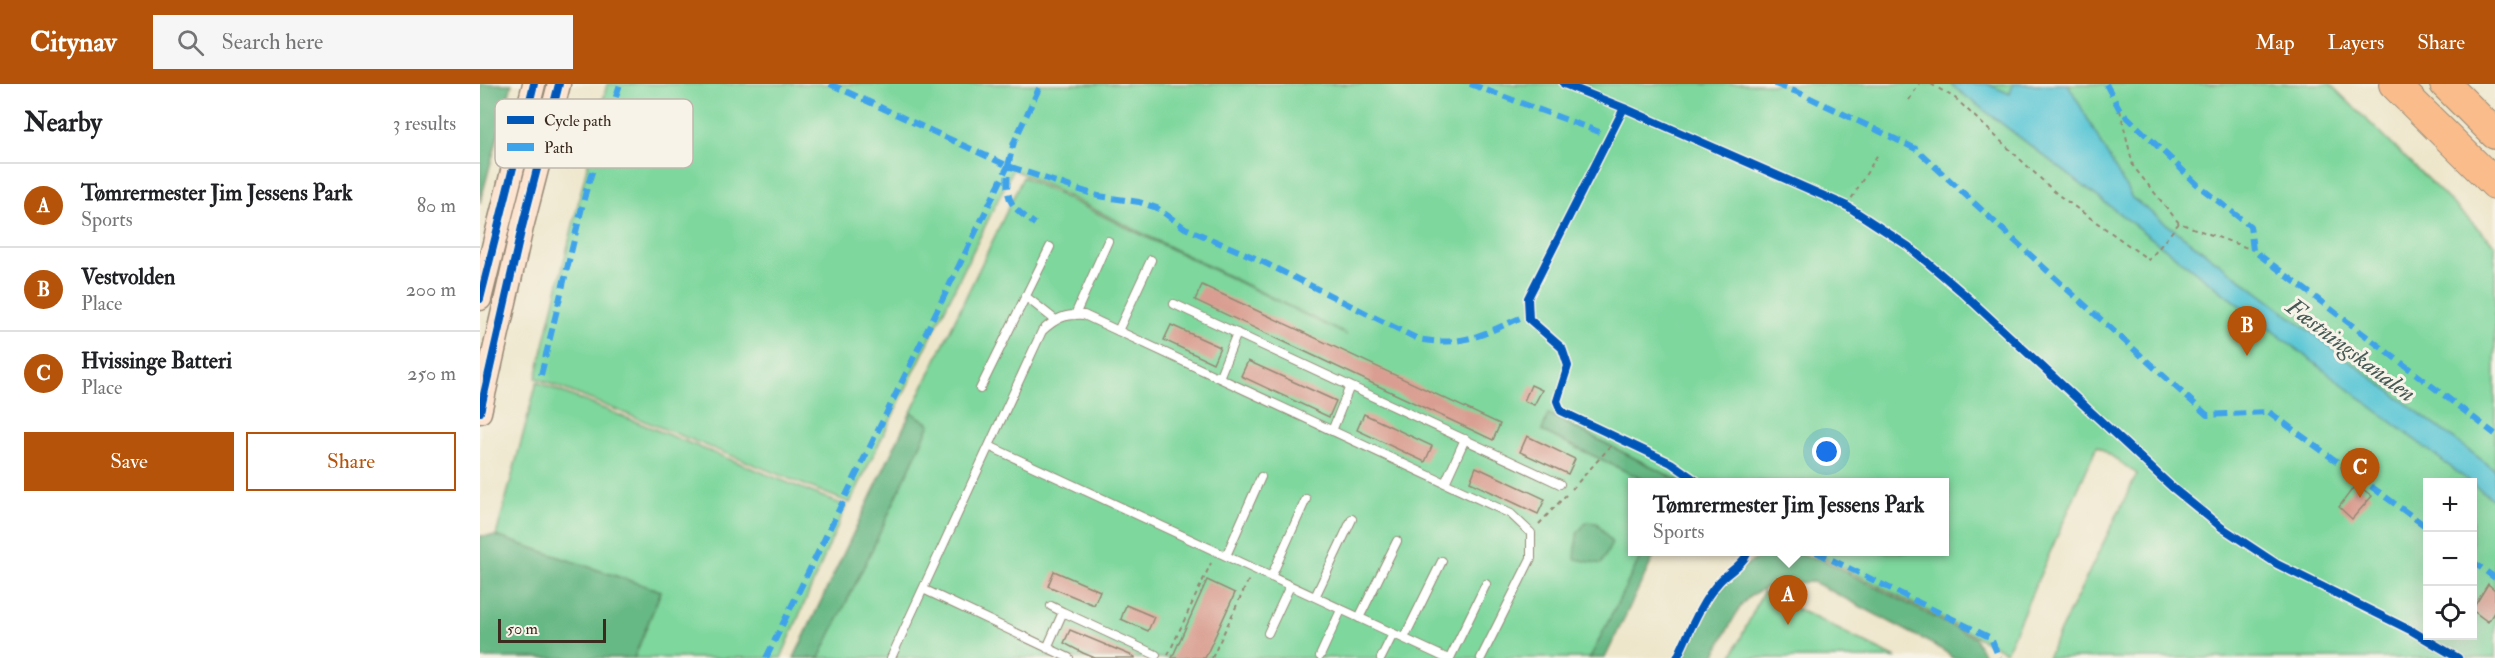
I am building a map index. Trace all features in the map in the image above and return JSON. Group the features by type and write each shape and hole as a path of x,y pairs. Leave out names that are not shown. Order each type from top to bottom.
{"highway":[{"path":"2394,84 2495,184"},
{"path":"2445,84 2495,134"}],"main road":[{"path":"530,99 534,84"},
{"path":"556,99 560,84"},
{"path":"480,299 513,168"},
{"path":"480,412 538,168"}],"lane":[{"path":"1075,315 1108,241"},
{"path":"980,389 1050,247"},
{"path":"1118,332 1151,260"},
{"path":"1025,296 1054,319"},
{"path":"1174,304 1560,483"},
{"path":"891,658 1042,331 1054,319 1064,315 1084,315 1511,514 1531,533 1531,558 1481,658"},
{"path":"1218,378 1237,333"},
{"path":"1332,431 1350,386"},
{"path":"1445,483 1465,439"},
{"path":"989,446 1445,658 1486,584"},
{"path":"1226,556 1262,477"},
{"path":"1271,577 1306,499"},
{"path":"1315,597 1352,519"},
{"path":"1359,618 1397,541"},
{"path":"1404,638 1442,561"},
{"path":"1268,633 1290,586"},
{"path":"923,589 1070,658"},
{"path":"1051,606 1156,655"},
{"path":"1320,657 1341,610"},
{"path":"1047,648 1063,612"},
{"path":"1382,658 1393,634"}],"path":[{"path":"1909,100 1919,84"},
{"path":"1931,84 1955,98 2057,194 2149,260 2179,223"},
{"path":"2120,110 2133,166 2179,223 2253,250"},
{"path":"1847,206 1878,154"},
{"path":"1838,202 1856,212"},
{"path":"1531,533 1618,438"},
{"path":"1167,658 1216,551"},
{"path":"1212,658 1253,569"}],"green space":[{"path":"480,84 512,84 508,99 495,99 495,147 480,203"},
{"path":"607,84 2330,84 2495,245 2495,658 2047,658 2137,474 2097,446 2006,652 1821,556 1949,556 1949,478 1673,478 1549,414 1542,431 1640,478 1628,478 1628,556 1641,556 1590,658 794,658 1023,177 1347,335 1013,169 850,503 536,378 587,168 693,168 693,99 603,99"},
{"path":"537,382 846,506 781,658 634,658 661,591 496,536"},
{"path":"911,412 930,424 871,552 819,658 794,658"},
{"path":"1548,414 1673,478 1640,478 1542,431"},
{"path":"1586,522 1597,523 1612,543 1601,564 1575,559 1577,534"},
{"path":"480,536 496,536 661,591 634,658 480,658"},
{"path":"1641,556 1654,556 1605,658 1590,658"},
{"path":"1768,556 1807,556 1821,559 1975,638 1985,658 1952,658 1948,653 1932,644 1814,582 1778,585 1753,594 1738,611 1713,658 1683,658 1696,630 1721,589 1743,567"},
{"path":"1763,592 1896,658 1731,658"}],"water":[{"path":"1950,84 1987,84 2010,94 2013,84 2068,84 2132,198 2495,470 2495,501 2477,487 2477,478 2465,478"}],"building":[{"path":"1202,285 1500,424 1493,440 1195,300"},
{"path":"1171,325 1220,347 1213,363 1164,340"},
{"path":"1248,361 1336,401 1329,417 1241,376"},
{"path":"1531,385 1542,390 1534,405 1524,401"},
{"path":"1364,414 1432,446 1425,462 1357,430"},
{"path":"1527,436 1575,459 1568,474 1520,452"},
{"path":"1476,467 1545,499 1538,514 1470,482"},
{"path":"2356,484 2372,496 2352,519 2339,507"},
{"path":"1054,571 1100,591 1094,605 1048,586"},
{"path":"1207,580 1235,593 1205,658 1172,658"},
{"path":"2488,584 2495,590 2495,611 2488,622 2477,614 2477,602"},
{"path":"1126,605 1154,617 1148,631 1121,619"},
{"path":"1070,630 1135,658 1095,658 1083,653 1064,643"}],"marked path":[{"path":"615,99 620,84"},
{"path":"830,84 1008,166 1098,196 1139,202 1157,208 1185,228 1255,258 1418,339 1463,340 1529,314"},
{"path":"1008,166 1014,142 1041,84"},
{"path":"1470,84 1610,136"},
{"path":"1775,84 1802,94 1916,149 2207,415 2269,412 2423,524"},
{"path":"2106,84 2120,110 2200,187 2250,226 2253,250 2495,434"},
{"path":"766,658 1008,166 1007,187 1010,200 1035,224"},
{"path":"541,375 593,168"},
{"path":"1824,556 1991,638 1999,658"},
{"path":"2477,565 2495,578"}],"cycle path":[{"path":"530,99 534,84"},
{"path":"555,99 559,84"},
{"path":"1564,84 1847,206 1908,246 1963,293 2173,488 2221,527 2277,564 2412,631 2458,658"},
{"path":"1624,108 1528,298 1529,319 1562,348 1568,366 1557,401 1561,411 1671,463 1692,478"},
{"path":"480,299 513,168"},
{"path":"480,412 537,168"},
{"path":"1677,658 1695,618 1712,590 1746,556"}],"place":[{"name":"Vestvolden","path":"2247,356"},
{"name":"Hvissinge Batteri","path":"2360,498"},
{"name":"Tømrermester Jim Jessens Park","path":"1788,625"}],"water label":[{"name":"Fæstningskanalen","path":"2351,350"}]}
